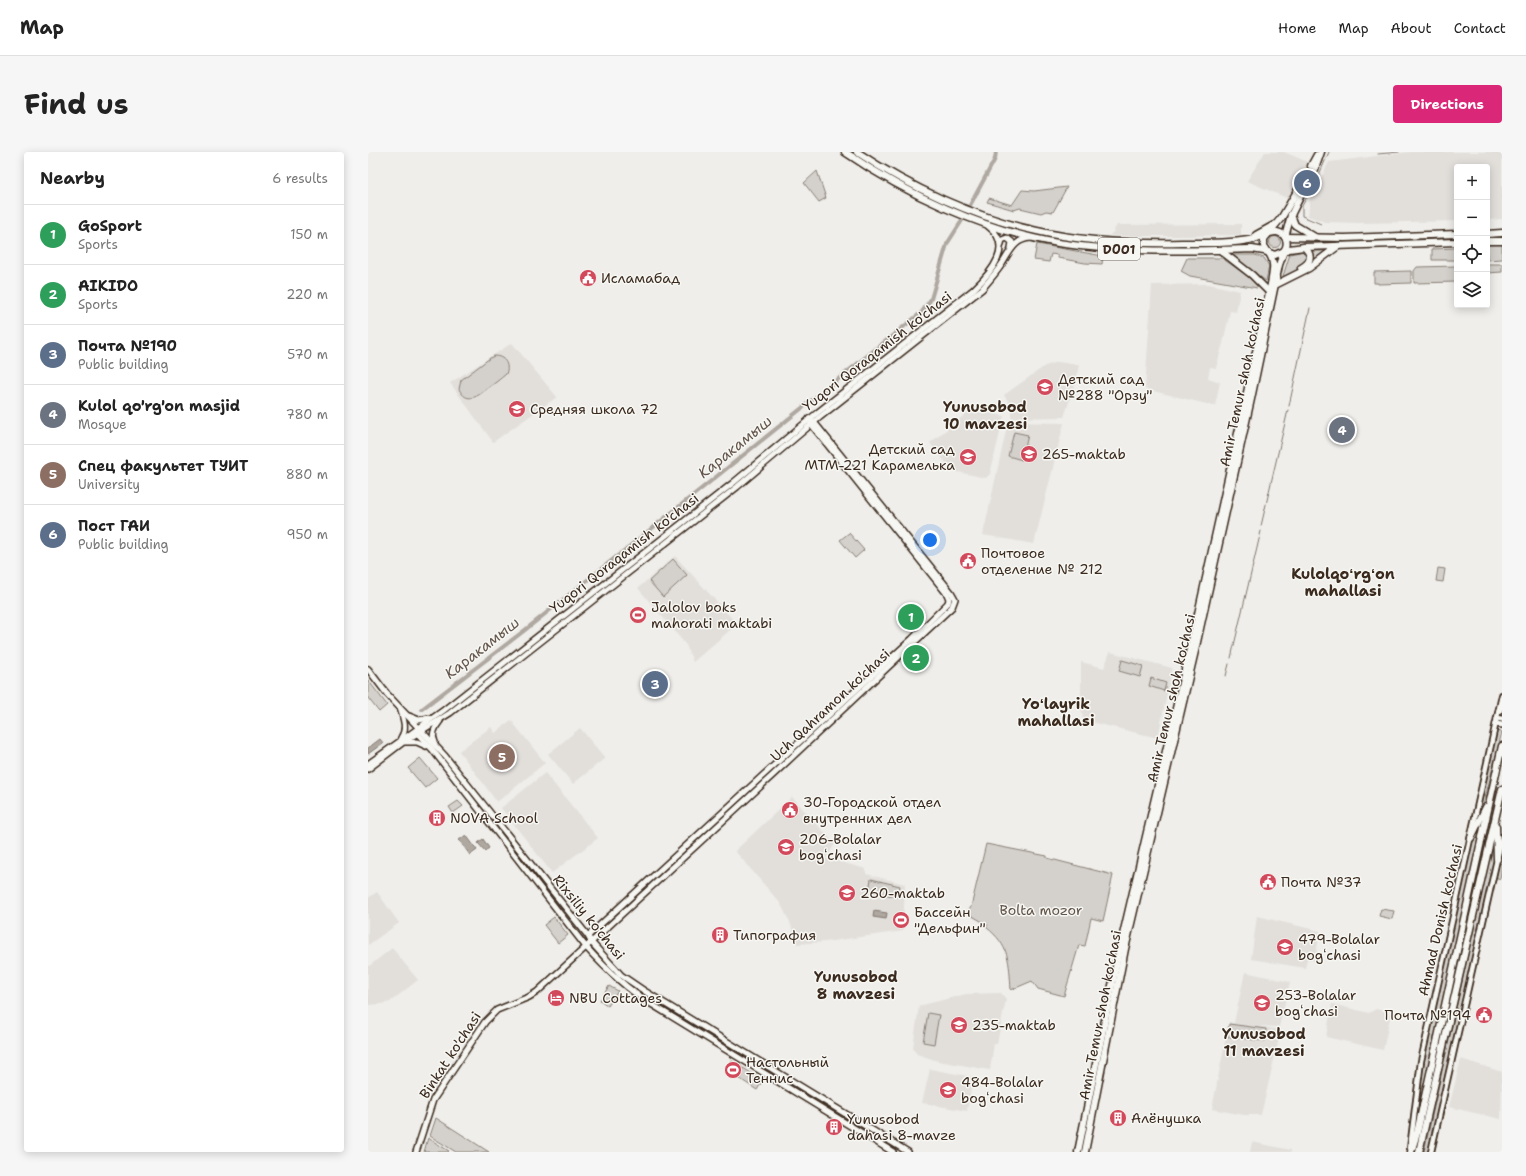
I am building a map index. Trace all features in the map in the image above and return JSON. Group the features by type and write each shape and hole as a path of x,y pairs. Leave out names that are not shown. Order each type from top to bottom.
{"main road":[{"name":"D001","path":"845,152 859,162 899,185 959,213 981,222 1032,238 1076,246 1146,251 1252,249 1268,252"},
{"name":"D001","path":"857,152 903,180 976,212 1022,228 1078,238 1152,243 1240,241 1254,239 1269,234"},
{"path":"1313,167 1320,152"},
{"path":"1284,251 1286,246 1285,237 1288,224 1301,190 1266,236 1264,243 1265,249 1268,252 1275,255 1284,251 1304,247 1454,242"},
{"path":"1291,215 1295,225 1316,238"},
{"path":"981,222 995,232 1001,245"},
{"path":"1240,241 1260,233 1278,222"},
{"path":"1288,224 1288,230 1301,238"},
{"path":"1269,234 1272,232 1279,232 1285,237 1301,238 1454,234"},
{"path":"1490,234 1502,233"},
{"path":"1001,245 1002,240 1008,238 1012,242 1011,249"},
{"name":"Yuqori Qoraqamish ko'chasi","path":"368,764 488,679 490,670 526,641 544,631 982,289 999,268 1011,249 1019,241 1026,238 1032,238"},
{"path":"1076,246 1078,238"},
{"path":"1490,242 1502,241"},
{"name":"Yuqori Qoraqamish ko'chasi","path":"418,730 442,718 488,679 737,486 811,422 973,290 984,279 996,263 1000,254 1001,245"},
{"path":"1275,285 1309,268 1338,246"},
{"path":"1294,276 1294,272 1305,266 1310,260 1309,254 1304,247"},
{"path":"1220,250 1252,275 1269,292"},
{"name":"Amir Temur shoh ko'chasi","path":"1085,1152 1125,949 1195,651 1275,285 1284,251"},
{"name":"Amir Temur shoh ko'chasi","path":"1078,1152 1118,956 1194,630 1269,292 1273,264 1272,258 1268,252"},
{"name":"Uch Qahramon ko'chasi","path":"588,936 830,714 950,610 954,601 951,592 922,559 811,422"},
{"name":"Uch Qahramon ko'chasi","path":"586,947 914,640"},
{"name":"Rixsiliy ko'chasi","path":"368,669 418,730 586,947 612,975 640,997 893,1152"},
{"path":"1499,711 1502,704"},
{"path":"400,708 408,716 420,720 430,718 444,710"},
{"path":"400,708 405,721 405,729 400,742 420,743 432,750"},
{"path":"442,718 436,725 433,737 445,756"},
{"path":"1498,721 1502,725"},
{"name":"Rixsiliy ko'chasi","path":"418,730 445,756 588,936 591,942 621,975 644,991 908,1152"},
{"name":"Yuqori Qoraqamish ko'chasi","path":"368,769 400,742"},
{"name":"Ahmad Donish ko'chasi","path":"1410,1152 1417,1133 1502,746"},
{"path":"449,771 450,767 454,767"},
{"path":"1419,1152 1502,789"},
{"path":"1471,838 1490,799"},
{"path":"1495,816 1497,859"},
{"path":"502,840 504,836 508,836"},
{"path":"669,862 673,866"},
{"path":"551,902 555,901 557,897"},
{"path":"586,947 588,936"},
{"name":"Binkat ko'chasi","path":"416,1152 433,1100 486,1020 497,1010 535,993 586,947"},
{"path":"640,997 640,992 644,991"},
{"path":"790,1089 794,1082"}],"street":[{"name":"Ahmad Donish ko'chasi","path":"1410,1152 1421,1061 1498,721 1502,695"},
{"path":"1431,1152 1502,837"}],"shaded area":[{"path":"1265,152 1284,152 1310,163 1289,199 1247,181"},
{"path":"1410,152 1502,152 1502,219 1490,220 1490,164 1454,164 1454,221 1360,223 1325,222 1308,216 1310,200 1329,162"},
{"path":"1241,224 1241,235 1109,236 1117,225"},
{"path":"1209,284 1240,291 1236,312 1230,311 1216,368 1210,367 1208,378 1220,382 1215,406 1145,389 1152,285"},
{"path":"512,343 557,397 493,442 450,383"},
{"name":"Детский сад №288 \"Орзу\"","path":"1058,362 1079,365 1075,384 1064,417 1011,418 1011,406 1004,395 1045,366"},
{"name":"Детский сад МТМ-221 Карамелька","path":"972,409 1004,416 990,474 986,478 953,471 930,443"},
{"name":"265-maktab","path":"1008,422 1064,423 1034,544 983,535"},
{"path":"675,556 737,624 693,662 686,645 638,588"},
{"path":"1110,652 1172,668 1158,738 1083,720 1081,708 1081,662 1104,668"},
{"path":"511,720 545,763 497,802 459,751 491,727 495,733"},
{"path":"580,728 605,758 573,784 548,754"},
{"path":"380,739 383,743 368,754 368,748"},
{"path":"545,773 598,838 552,873 501,808"},
{"path":"792,797 835,844 826,858 866,869 866,874 905,884 903,931 825,942 797,944 790,922 780,903 735,851"},
{"path":"466,835 477,850 470,855 459,840"},
{"path":"483,839 489,848 485,851 478,843"},
{"path":"377,892 399,923 368,945 368,898"},
{"path":"874,911 887,913 886,919 873,917"},
{"name":"479-Bolalar bogʻchasi","path":"1257,916 1320,931 1315,961 1307,959 1305,968 1251,959"},
{"path":"392,948 418,980 390,1002 368,1005 368,967"},
{"path":"1245,972 1290,982 1279,1027 1258,1026 1281,1030 1261,1115 1244,1115 1212,1109 1229,1022 1234,1023"},
{"name":"235-maktab","path":"1001,993 1006,999 997,1044 994,1044 990,1070 938,1061 917,1054 913,1048 919,1006 966,994"},
{"path":"1332,1004 1369,1013 1376,1009 1391,1013 1383,1050 1326,1037"},
{"path":"1461,1059 1502,1072 1501,1119 1449,1107"},
{"name":"484-Bolalar bogʻchasi","path":"930,1069 973,1077 967,1111 922,1103"},
{"path":"1252,1142 1291,1150 1291,1152 1250,1152"}],"green space":[{"path":"851,152 854,152 873,165 1015,229 1034,234 1073,240 1073,242 1043,237 1014,229 957,210 929,198 903,184 876,169"},
{"path":"817,171 826,198 819,202 804,183"},
{"path":"1067,187 1053,212 1046,211 1041,213 1020,208 1014,210 987,202 989,198 1012,205 1022,190 1034,191"},
{"path":"1275,236 1279,238 1281,242 1279,246 1275,248 1271,246 1269,242 1271,238"},
{"path":"1454,237 1454,240 1305,244 1305,241"},
{"path":"1082,241 1119,245 1156,246 1255,243 1255,245 1125,247 1082,243"},
{"path":"1037,244 1103,256 1102,264 1085,263 1058,258 1058,255 1051,254 1049,262 1034,260"},
{"path":"1502,244 1502,259 1490,260 1490,245"},
{"path":"1454,248 1454,260 1432,260 1432,249"},
{"path":"1304,251 1307,257 1305,264 1292,273 1292,275 1285,278 1283,276 1290,254"},
{"path":"1311,251 1326,251 1312,262"},
{"path":"1231,255 1255,255 1264,258 1269,266 1266,281"},
{"path":"1187,258 1222,258 1260,285 1257,288 1190,276 1181,271"},
{"path":"1490,264 1502,264 1502,272 1490,273"},
{"path":"1454,266 1454,282 1414,283 1414,271 1417,267"},
{"path":"1411,271 1411,283 1374,283 1374,272"},
{"path":"494,356 501,357 507,364 506,374 473,398 466,397 462,394 459,389 461,380"},
{"path":"1014,432 1028,435 1022,460 1008,456"},
{"path":"849,533 864,550 855,558 840,540"},
{"path":"673,559 687,575 663,597 649,581"},
{"path":"1438,568 1445,569 1443,582 1436,581"},
{"path":"1122,660 1143,666 1140,677 1119,671"},
{"path":"1151,678 1166,683 1164,691 1149,686"},
{"path":"368,680 387,705 379,712 368,698"},
{"path":"1496,731 1502,732 1483,806 1476,822"},
{"path":"420,758 437,778 425,788 408,768"},
{"path":"1502,758 1492,818 1417,1152 1415,1152 1483,848"},
{"path":"458,801 463,806 453,813 449,807"},
{"path":"1482,822 1415,1132 1425,1053 1472,842 1478,827"},
{"path":"1494,838 1494,863 1430,1152 1424,1152"},
{"name":"Bolta mozor","path":"986,844 1047,856 1047,858 1113,875 1103,921 1091,918 1085,946 1079,945 1064,996 1038,989 1032,981 1011,990 1009,962 1000,941 986,927 988,925 967,913 971,907"},
{"path":"1502,863 1500,879 1496,877 1499,864"},
{"path":"871,879 900,886 897,897 869,891"},
{"path":"1381,909 1394,911 1392,919 1379,916"},
{"path":"554,917 568,935 558,943 544,925"},
{"path":"609,986 618,991 608,1006 600,1000"},
{"path":"928,1013 939,1015 934,1044 923,1042"},
{"path":"1229,1024 1266,1029 1265,1041 1228,1037"},
{"name":"Настольный Теннис","path":"732,1061 742,1067 735,1079 725,1073"},
{"path":"743,1068 763,1080 757,1090 737,1077"},
{"path":"436,1118 489,1152 456,1152 430,1136"},
{"path":"428,1138 449,1151 424,1152"}],"waterway":[{"name":"Каракамыш","path":"422,709 525,630 922,312 931,299 947,244 961,222 995,159 996,152"},
{"path":"1321,224 1302,216 1302,206 1318,177 1329,152"},
{"path":"1378,154 1399,152"},
{"path":"1289,406 1310,308"},
{"path":"1261,526 1288,410"},
{"path":"1231,658 1261,531"},
{"path":"1226,676 1229,664"}],"tunnel":[{"path":"1299,188 1311,166"},
{"path":"1303,191 1315,169"}],"place":[{"name":"Пост ГАИ","path":"1307,183"},
{"name":"Исламабад","path":"588,278"},
{"name":"Детский сад №288 \"Орзу\"","path":"1045,387"},
{"name":"Средняя школа 72","path":"517,409"},
{"name":"Kulol qo'rg'on masjid","path":"1342,430"},
{"name":"265-maktab","path":"1029,454"},
{"name":"Детский сад МТМ-221 Карамелька","path":"968,457"},
{"name":"Почтовое отделение № 212","path":"968,561"},
{"name":"Jalolov boks mahorati maktabi","path":"638,615"},
{"name":"GoSport","path":"911,617"},
{"name":"AIKIDO","path":"916,658"},
{"name":"Почта №190","path":"655,684"},
{"name":"Спец факультет ТУИТ","path":"502,757"},
{"name":"30-Городской отдел внутренних дел","path":"790,810"},
{"name":"NOVA School","path":"437,818"},
{"name":"206-Bolalar bogʻchasi","path":"786,847"},
{"name":"Почта №37","path":"1268,882"},
{"name":"260-maktab","path":"847,893"},
{"name":"Бассейн \"Дельфин\"","path":"901,920"},
{"name":"Типография","path":"720,935"},
{"name":"479-Bolalar bogʻchasi","path":"1285,947"},
{"name":"NBU Cottages","path":"556,998"},
{"name":"253-Bolalar bogʻchasi","path":"1262,1003"},
{"name":"Почта №194","path":"1484,1015"},
{"name":"235-maktab","path":"959,1025"},
{"name":"Настольный Теннис","path":"733,1070"},
{"name":"484-Bolalar bogʻchasi","path":"948,1090"},
{"name":"Алёнушка","path":"1118,1118"},
{"name":"Yunusobod dahasi 8-mavze","path":"834,1127"}],"district":[{"name":"Yunusobod 10 mavzesi","path":"985,416"},
{"name":"Kulolqoʻrgʻon mahallasi","path":"1343,582"},
{"name":"Yoʻlayrik mahallasi","path":"1056,712"},
{"name":"Yunusobod 8 mavzesi","path":"856,986"},
{"name":"Yunusobod 11 mavzesi","path":"1264,1042"}]}
